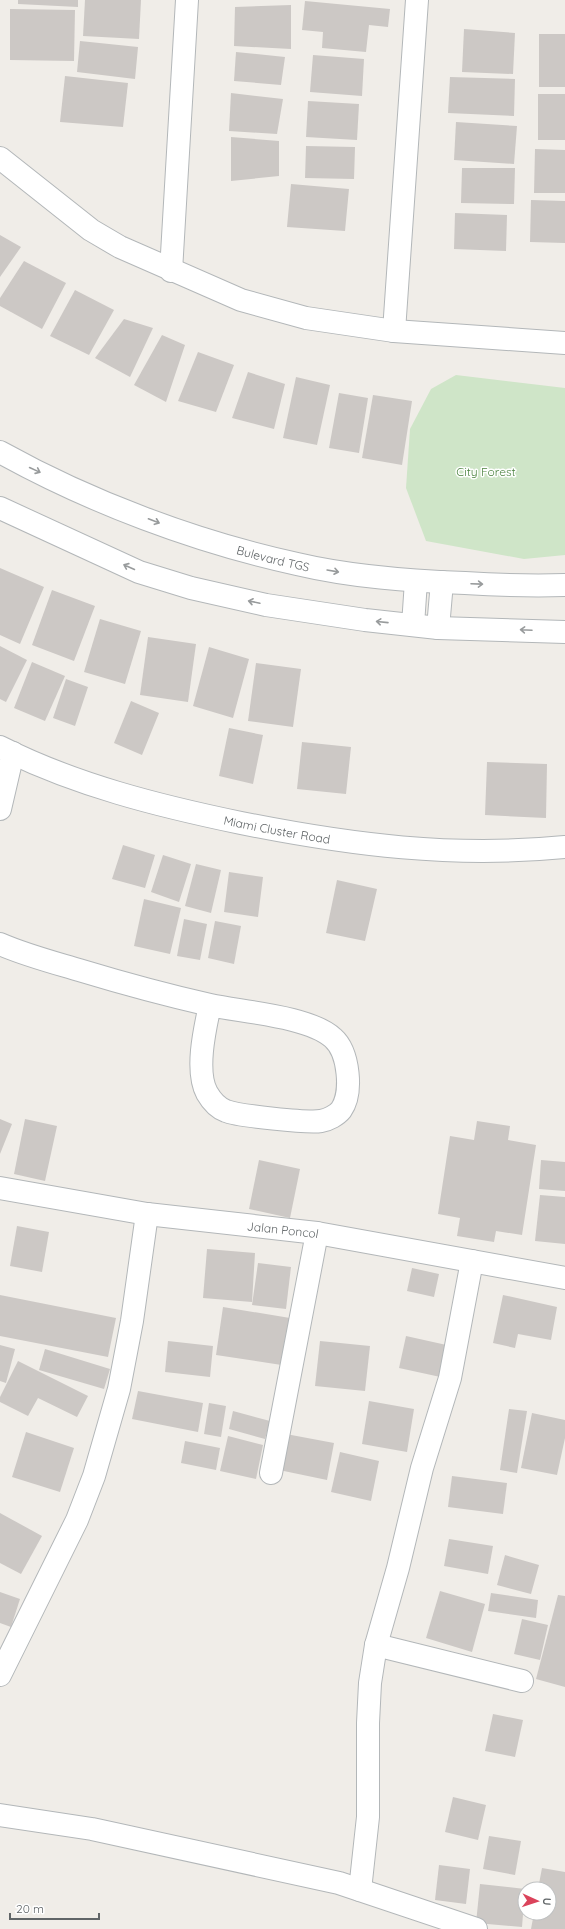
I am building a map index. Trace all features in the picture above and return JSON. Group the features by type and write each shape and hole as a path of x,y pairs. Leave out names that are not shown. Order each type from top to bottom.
{"street":[{"path":"171,271 187,0"},
{"path":"394,331 417,0"},
{"path":"0,158 91,230 120,247 171,271 241,300 306,318 394,331 565,342"},
{"name":"Bulevard TGS","path":"0,452 106,502 222,544 297,564 352,574 416,580 539,586 565,585"},
{"path":"0,508 139,572 191,588 266,605 320,614 438,628 565,632"},
{"path":"413,625 416,580"},
{"path":"438,628 442,582"},
{"path":"0,809 6,750"},
{"name":"Miami Cluster Road","path":"6,750 67,775 168,807 317,838 414,850 455,852 498,852 565,848"},
{"path":"0,944 117,982 210,1005 292,1020 320,1029 334,1038 341,1048 347,1068 346,1089 341,1110 333,1117 321,1121 226,1111 214,1103 206,1092 202,1064 202,1046 210,1005"},
{"name":"Jalan Poncol","path":"0,1188 147,1214 317,1233 565,1278"},
{"path":"0,1675 77,1520 94,1476 119,1389 132,1321 147,1214"},
{"path":"271,1473 317,1233"},
{"path":"360,1890 368,1817 368,1723 370,1683 376,1645 398,1568 422,1468 450,1378 472,1261"},
{"path":"376,1645 522,1681"},
{"path":"0,1815 92,1828 199,1853 298,1873 360,1890 476,1929"}],"green space":[{"name":"City Forest","path":"456,375 565,388 565,555 524,559 426,541 406,488 410,429 431,389"}],"building":[{"path":"18,0 78,0 78,7 18,4"},
{"path":"85,0 141,0 139,39 83,36"},
{"path":"305,1 390,9 388,27 369,25 366,52 322,48 323,32 302,30"},
{"path":"291,5 291,49 234,46 235,7"},
{"path":"10,9 75,10 74,61 10,60"},
{"path":"464,29 515,33 513,74 462,72"},
{"path":"539,34 565,34 565,87 539,87"},
{"path":"80,41 138,47 135,79 77,72"},
{"path":"236,52 285,57 281,85 234,81"},
{"path":"313,55 364,59 362,96 310,92"},
{"path":"65,76 128,83 123,127 60,122"},
{"path":"450,77 515,79 514,116 448,113"},
{"path":"231,93 283,99 277,134 229,131"},
{"path":"538,94 565,94 565,140 538,140"},
{"path":"308,101 359,104 357,140 306,137"},
{"path":"456,122 517,126 514,164 454,160"},
{"path":"231,137 279,141 279,176 231,181"},
{"path":"306,146 355,147 354,179 305,178"},
{"path":"535,149 565,150 565,193 534,193"},
{"path":"462,168 515,168 514,204 461,203"},
{"path":"291,184 349,189 345,231 287,227"},
{"path":"531,200 565,201 565,243 530,242"},
{"path":"455,213 507,215 506,251 454,249"},
{"path":"0,235 21,247 0,277"},
{"path":"24,261 66,283 42,329 0,306 0,298"},
{"path":"75,290 114,310 89,355 50,336"},
{"path":"124,319 153,328 130,377 95,358"},
{"path":"162,335 185,345 166,402 134,385"},
{"path":"198,352 234,365 216,412 178,401"},
{"path":"248,372 285,384 274,429 232,418"},
{"path":"296,377 330,385 317,445 283,438"},
{"path":"339,393 368,398 359,453 329,448"},
{"path":"373,395 412,401 402,465 362,458"},
{"path":"0,568 44,587 20,644 0,635"},
{"path":"52,590 95,606 74,661 32,645"},
{"path":"100,619 141,631 125,684 84,672"},
{"path":"148,637 196,644 188,702 140,695"},
{"path":"0,646 27,660 6,702 0,699"},
{"path":"209,647 249,659 233,718 193,706"},
{"path":"32,662 65,676 45,721 14,708"},
{"path":"256,663 301,669 293,727 248,721"},
{"path":"66,679 88,687 75,726 53,718"},
{"path":"131,701 159,713 142,755 114,743"},
{"path":"229,728 263,735 253,784 219,776"},
{"path":"302,742 351,747 346,794 297,789"},
{"path":"487,762 547,764 546,818 485,815"},
{"path":"123,845 155,855 145,888 112,879"},
{"path":"163,855 191,864 179,902 151,892"},
{"path":"196,864 221,870 211,913 185,906"},
{"path":"229,872 263,877 258,917 224,912"},
{"path":"337,880 377,889 365,941 326,933"},
{"path":"144,899 181,908 170,954 134,946"},
{"path":"184,919 207,924 200,960 177,956"},
{"path":"215,921 241,926 234,964 208,958"},
{"path":"0,1119 12,1124 0,1154"},
{"path":"25,1119 57,1126 45,1181 14,1174"},
{"path":"477,1121 510,1126 508,1140 536,1145 522,1235 496,1231 494,1242 457,1236 460,1218 438,1214 450,1136 474,1140"},
{"path":"259,1160 300,1169 290,1218 249,1209"},
{"path":"541,1160 565,1162 565,1191 539,1189"},
{"path":"540,1195 565,1197 565,1244 535,1241"},
{"path":"17,1226 49,1232 42,1272 10,1266"},
{"path":"207,1249 255,1253 252,1302 203,1298"},
{"path":"258,1263 291,1267 286,1309 252,1305"},
{"path":"412,1268 439,1274 434,1297 407,1291"},
{"path":"0,1295 116,1318 108,1357 0,1336"},
{"path":"503,1295 557,1307 551,1340 518,1334 515,1348 493,1343"},
{"path":"223,1307 296,1319 288,1366 216,1355"},
{"path":"406,1336 451,1346 445,1378 399,1368"},
{"path":"168,1341 213,1346 210,1377 165,1372"},
{"path":"320,1341 370,1346 365,1391 315,1386"},
{"path":"0,1345 15,1349 6,1383 0,1381"},
{"path":"45,1349 110,1369 104,1389 39,1370"},
{"path":"18,1361 88,1396 77,1417 38,1398 28,1416 0,1402 0,1397"},
{"path":"138,1391 203,1403 198,1432 132,1419"},
{"path":"369,1401 414,1409 407,1452 362,1444"},
{"path":"209,1403 226,1406 221,1437 204,1434"},
{"path":"509,1409 527,1411 517,1473 500,1470"},
{"path":"233,1411 270,1421 265,1439 229,1429"},
{"path":"532,1413 565,1420 565,1438 557,1475 521,1468"},
{"path":"26,1432 74,1448 60,1492 12,1477"},
{"path":"286,1434 334,1443 327,1480 279,1470"},
{"path":"228,1436 263,1445 256,1479 220,1471"},
{"path":"185,1441 220,1448 216,1470 181,1463"},
{"path":"340,1452 379,1461 371,1501 331,1492"},
{"path":"452,1476 507,1483 503,1514 448,1507"},
{"path":"0,1513 42,1536 21,1574 0,1563"},
{"path":"449,1539 493,1546 488,1574 444,1566"},
{"path":"505,1555 539,1565 531,1594 497,1585"},
{"path":"440,1591 485,1604 472,1652 426,1638"},
{"path":"0,1592 20,1599 11,1627 0,1623"},
{"path":"491,1593 538,1600 536,1618 488,1611"},
{"path":"558,1595 565,1596 565,1687 536,1679"},
{"path":"522,1619 548,1625 540,1660 514,1654"},
{"path":"493,1714 523,1720 515,1757 485,1751"},
{"path":"453,1797 486,1805 478,1840 445,1832"},
{"path":"489,1836 521,1841 515,1875 483,1869"},
{"path":"439,1865 470,1869 466,1904 435,1900"},
{"path":"542,1868 565,1872 565,1929 531,1929 532,1921 557,1921 557,1881 540,1881"},
{"path":"480,1884 517,1888 517,1921 522,1921 522,1927 476,1923"}]}
